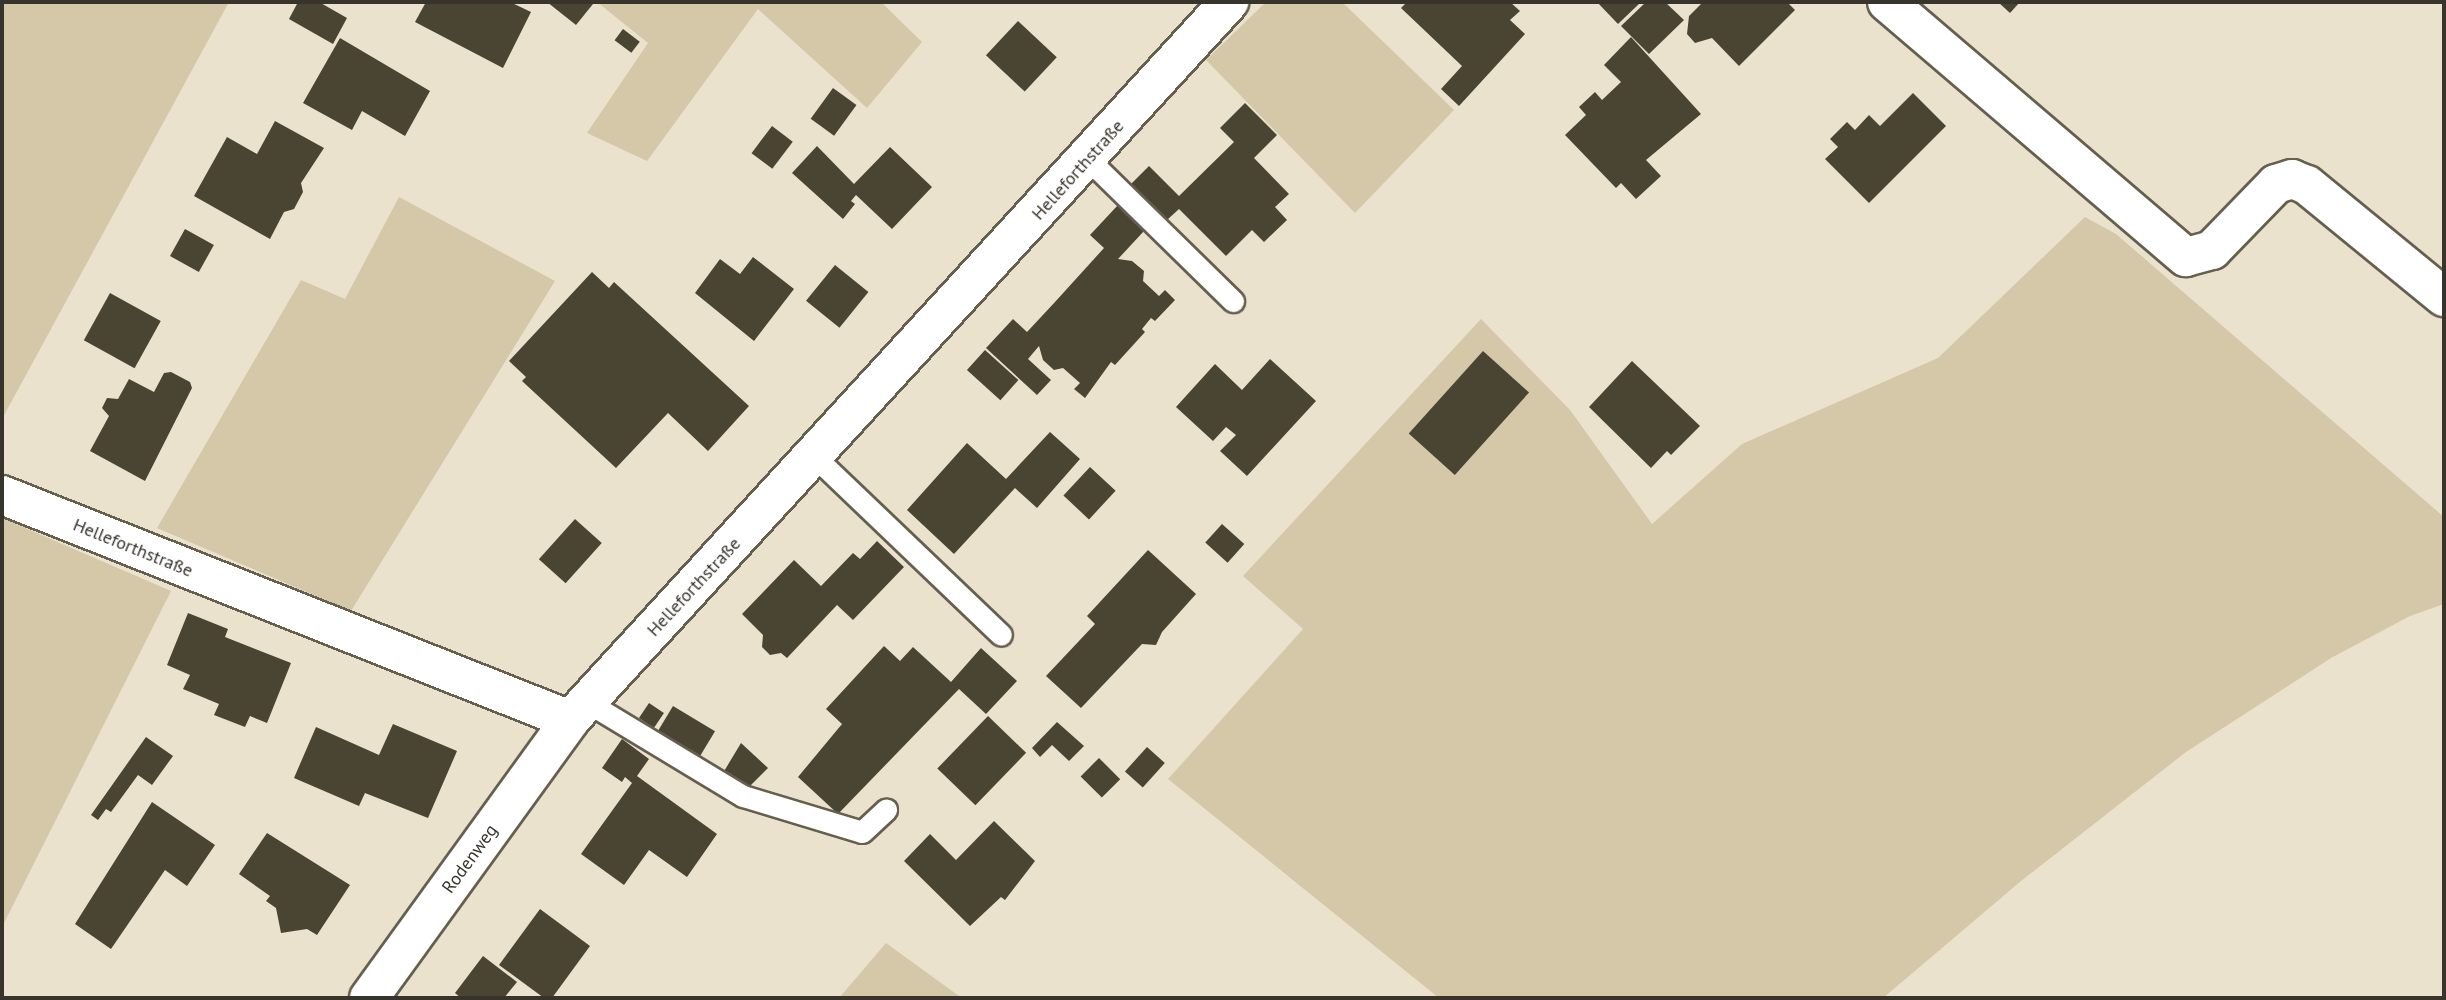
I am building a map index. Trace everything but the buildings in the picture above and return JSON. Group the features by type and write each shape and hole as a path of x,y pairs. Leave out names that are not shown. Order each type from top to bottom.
{"street":[{"name":"Helleforthstraße","path":"2,495 578,711 815,457 1229,2"},
{"path":"1886,2 2186,257 2212,250 2276,184 2292,179 2307,185 2444,297"},
{"name":"Rodenweg","path":"369,998 578,711"}],"lane":[{"path":"1088,159 1233,301"},
{"path":"815,457 1001,635"},
{"path":"578,711 743,796 862,832 886,810"}],"shaded area":[{"path":"2,2 229,2 2,419"},
{"path":"597,2 881,2 922,42 867,108 758,9 647,161 587,133 648,43"},
{"path":"1266,2 1342,2 1454,110 1355,213 1206,60"},
{"path":"399,197 555,281 351,611 157,528 301,280 345,299"},
{"path":"2085,217 2116,234 2444,517 2444,604 2410,616 2331,658 2186,752 2021,881 1883,998 1439,998 1168,779 1303,629 1243,576 1481,319 1570,410 1652,524 1742,444 1938,358"},
{"path":"2,518 171,591 2,927"},
{"path":"886,943 959,996 839,998"}]}
